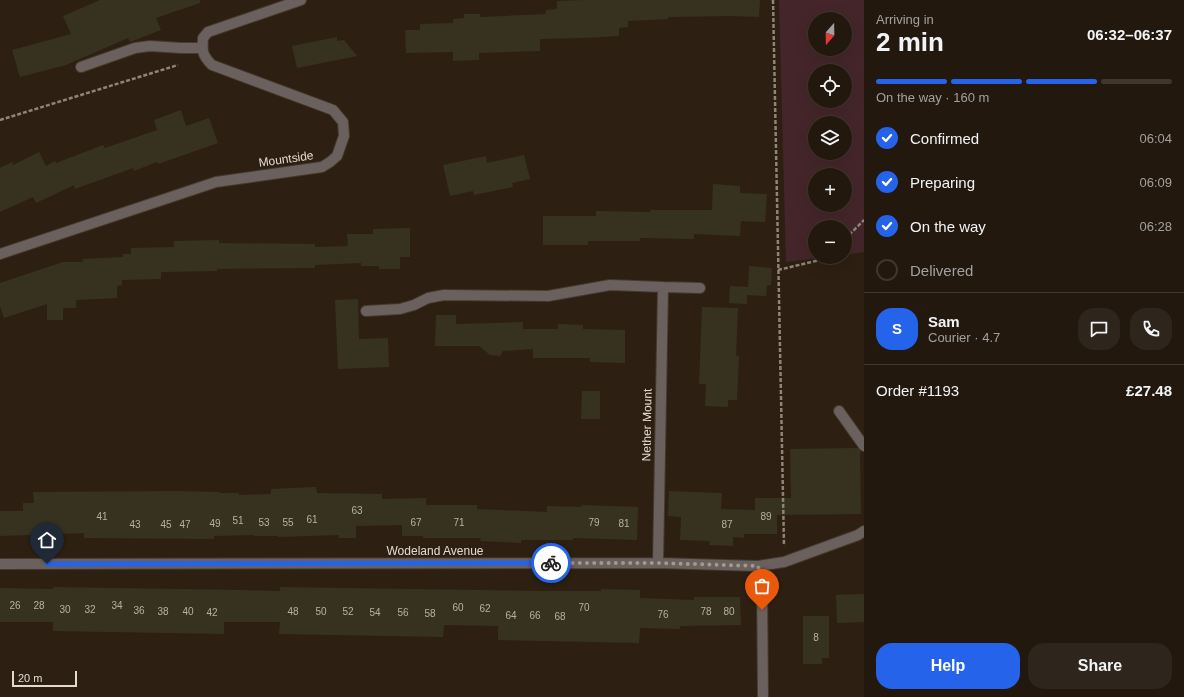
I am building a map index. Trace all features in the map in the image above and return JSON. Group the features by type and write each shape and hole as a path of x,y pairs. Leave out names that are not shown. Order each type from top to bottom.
{"street":[{"path":"81,67 135,48 150,46 181,48 203,52 202,38 208,32 301,0"},
{"name":"Mountside","path":"0,254 216,182 322,168 337,156 344,136 343,122 334,110 212,65 203,52"},
{"path":"366,311 400,309 414,305 428,298 444,295 548,296 610,285 700,288"},
{"name":"Nether Mount","path":"658,563 663,287"},
{"path":"839,411 864,446"},
{"name":"Wodeland Avenue","path":"0,564 658,563 758,566 784,562 858,535 864,531"},
{"path":"758,566 762,582 763,697"}],"path":[{"path":"773,0 784,536"},
{"path":"0,120 203,52"},
{"path":"852,232 864,220"},
{"path":"778,270 808,263"}],"shaded area":[{"path":"779,0 864,0 864,252 852,254 852,220 808,220 808,259 786,262"}],"building":[{"path":"100,0 200,0 200,3 156,18 161,30 130,42 128,38 66,65 20,77 12,50 71,34 63,16"},
{"path":"760,0 759,17 668,17 668,19 628,21 628,27 619,28 619,36 540,39 540,51 479,53 479,60 453,61 453,52 406,53 405,30 420,30 420,24 453,23 453,19 464,18 464,14 480,14 480,17 546,14 546,10 557,9 557,1"},
{"path":"337,37 337,41 344,40 357,56 297,68 292,46"},
{"path":"181,110 186,126 209,118 218,143 158,164 157,162 134,171 133,168 75,189 74,185 36,203 33,197 0,212 0,168 12,162 13,165 39,152 46,166 55,161 56,163 103,145 105,148 157,130 154,120"},
{"path":"524,155 530,179 512,183 513,187 474,195 473,191 450,196 443,165 486,156 487,163"},
{"path":"713,184 740,186 740,193 767,194 765,222 741,221 740,236 694,234 694,239 640,238 640,241 588,241 588,245 543,245 543,216 596,216 596,211 650,212 650,210 712,210"},
{"path":"410,228 410,257 400,257 400,269 379,269 379,266 361,266 361,263 315,265 315,268 217,269 217,271 161,272 161,279 122,280 122,285 117,286 117,298 76,300 76,308 63,308 63,320 47,320 47,304 4,318 0,306 0,283 63,262 83,262 82,259 123,257 123,254 131,254 131,248 174,247 174,241 219,240 219,243 315,244 315,247 348,246 347,234 373,234 373,229"},
{"path":"749,266 772,268 771,285 767,285 766,296 747,295 747,304 729,303 730,286 748,287 748,290"},
{"path":"358,299 359,339 388,338 389,367 338,369 335,300"},
{"path":"702,307 738,308 736,356 739,356 737,400 728,400 728,407 705,406 706,384 699,384"},
{"path":"436,315 456,315 456,324 523,322 523,329 558,329 558,324 583,325 583,329 625,330 625,363 590,362 590,358 533,358 533,349 503,351 500,356 490,355 479,346 435,346"},
{"path":"582,391 600,391 600,419 581,419"},
{"path":"858,448 860,451 861,514 777,515 777,534 744,534 744,538 733,537 733,546 709,545 710,541 680,540 681,517 668,516 669,491 722,493 721,509 755,510 755,498 791,498 790,449"},
{"path":"316,487 317,493 382,494 382,499 426,498 426,505 477,505 477,509 547,512 547,506 581,507 581,505 638,507 637,540 573,538 573,540 521,540 521,543 480,541 481,538 423,538 423,536 402,536 402,525 356,526 356,538 338,538 339,535 278,537 254,535 214,536 214,539 84,538 84,533 0,536 0,511 23,511 23,503 34,503 33,492 178,491 239,493 239,495 271,494 271,489"},
{"path":"53,587 280,591 280,587 548,591 601,591 601,589 640,590 640,598 694,600 694,597 740,597 741,625 680,626 680,629 640,628 639,643 498,640 498,626 444,625 443,637 279,634 280,622 224,622 224,634 53,631 53,622 0,622 0,588 53,589"},
{"path":"864,594 864,622 837,623 836,595"},
{"path":"803,616 829,616 829,658 822,658 822,664 803,664"}],"way so far":[{"path":"551,563 658,563 758,566 762,582 762,610"}],"route":[{"path":"47,564 551,563"}]}
